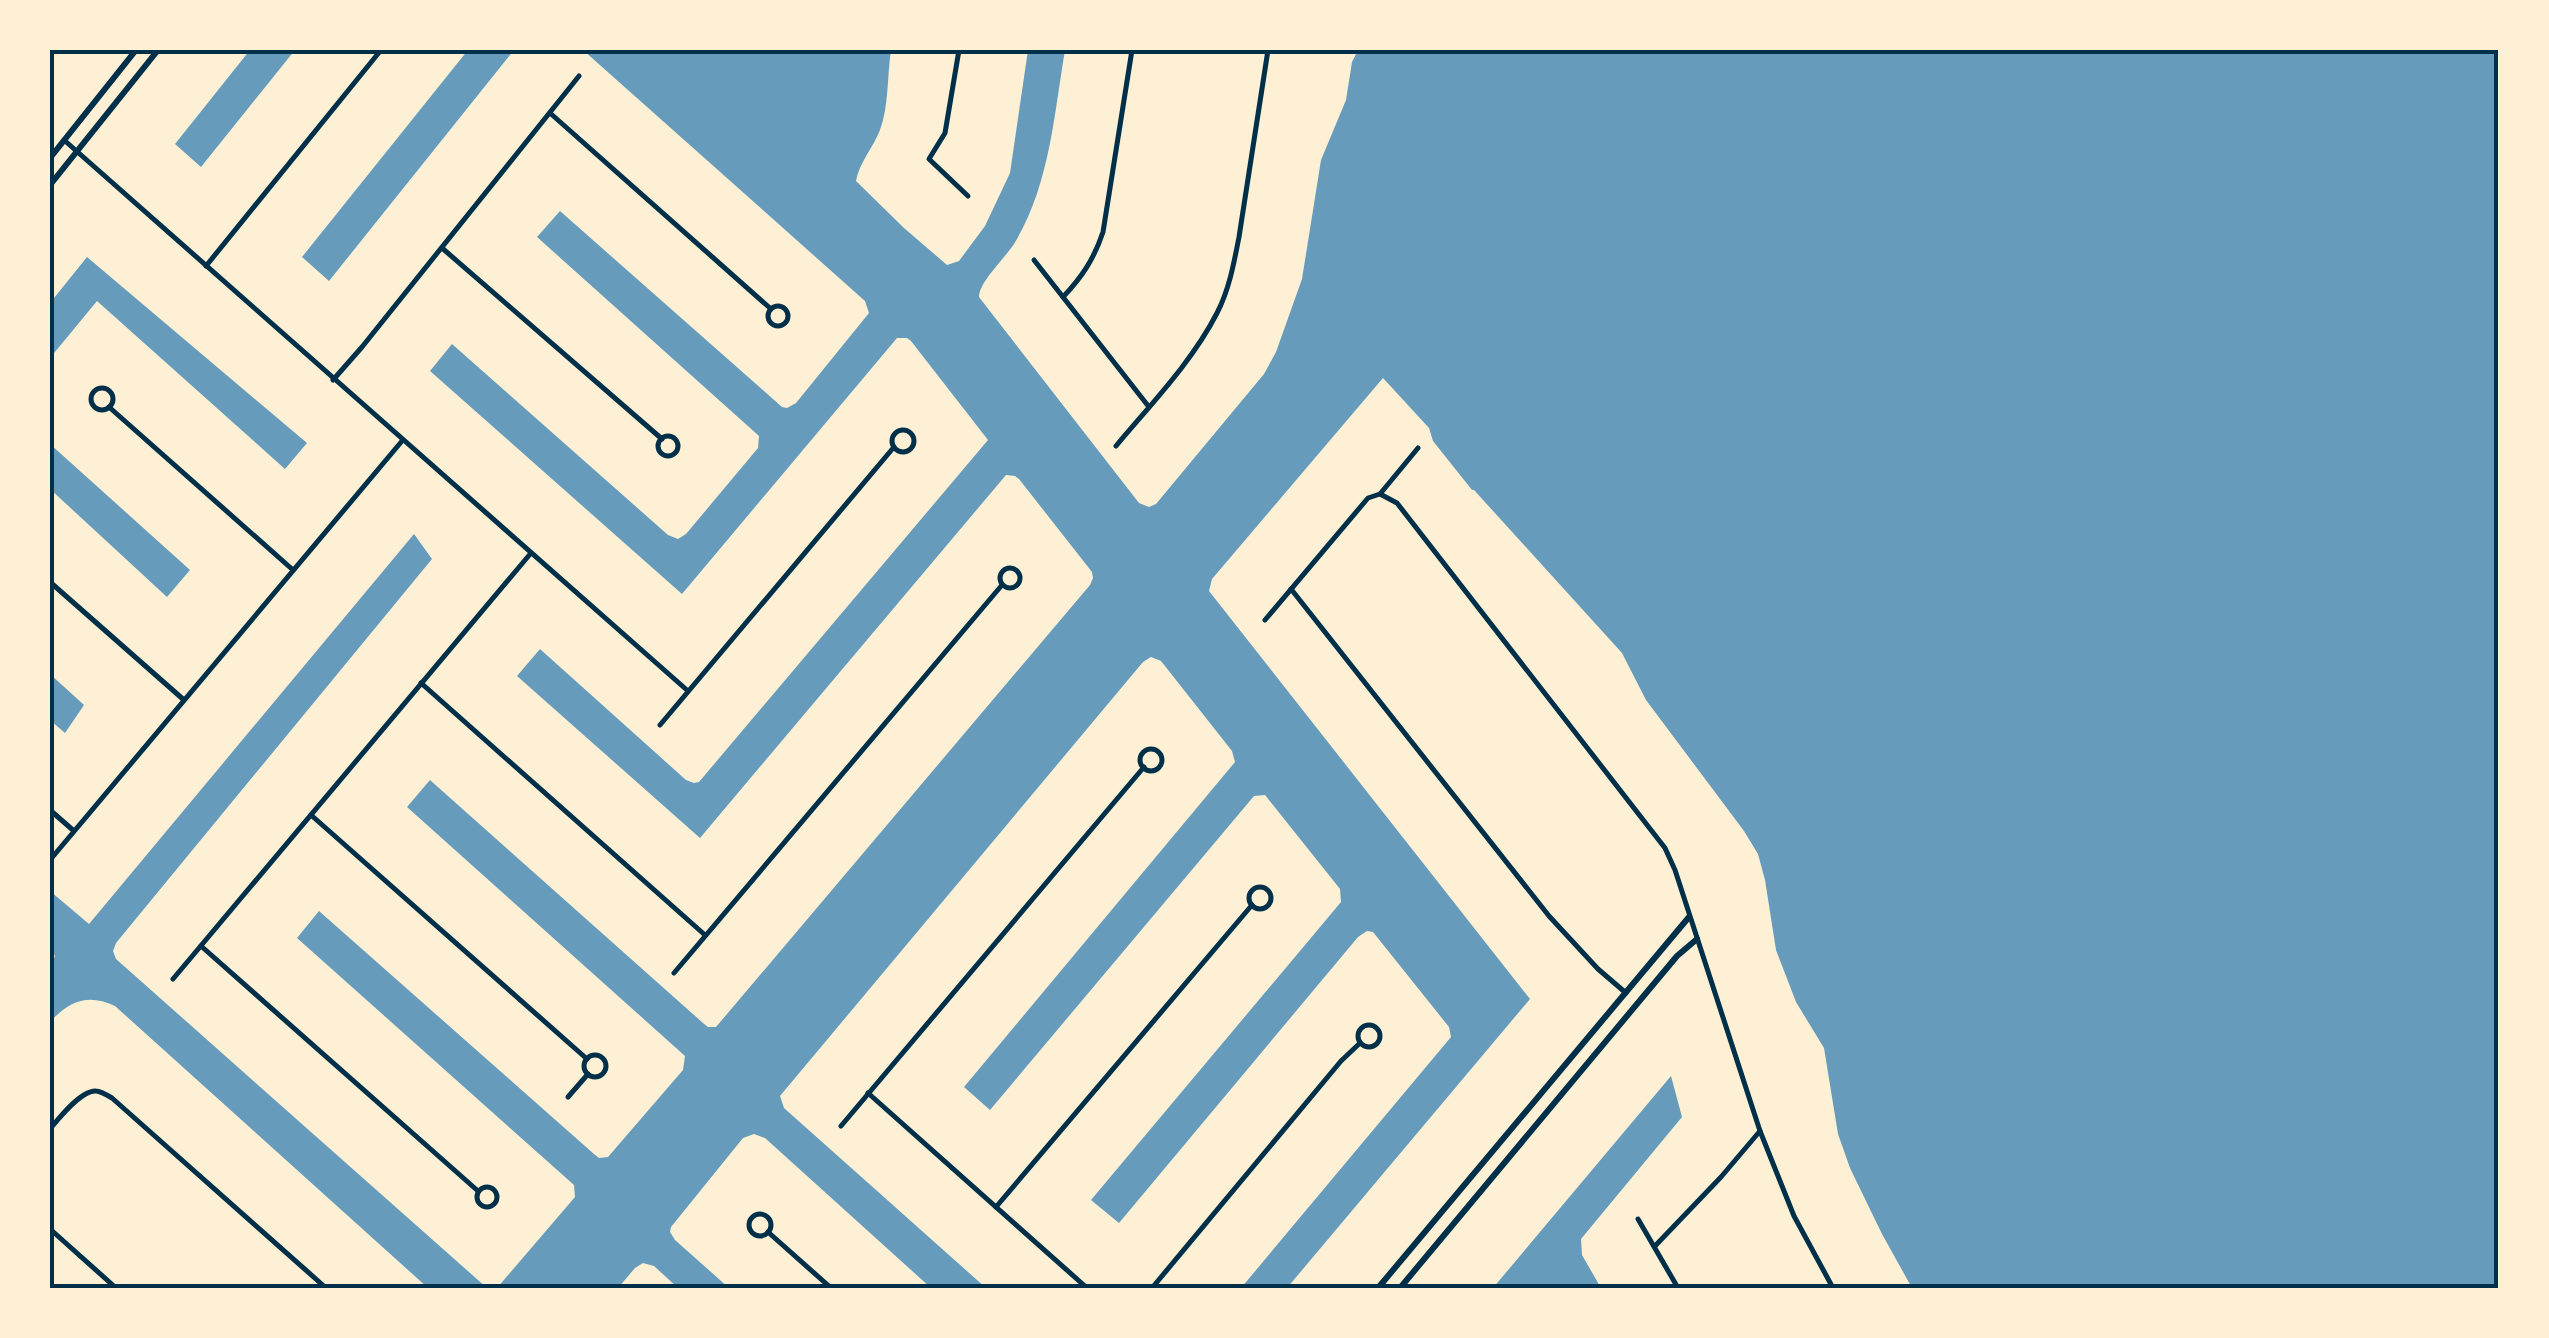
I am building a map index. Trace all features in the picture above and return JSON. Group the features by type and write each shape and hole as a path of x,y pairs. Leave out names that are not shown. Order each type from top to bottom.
{"street":[{"path":"50,158 136,50"},
{"path":"50,185 158,50"},
{"path":"206,266 381,50"},
{"path":"959,50 945,134 929,158 968,196"},
{"path":"1062,297 1093,259 1103,232 1132,50"},
{"path":"1116,446 1199,343 1226,291 1239,237 1268,50"},
{"path":"334,380 579,76"},
{"path":"550,114 771,309"},
{"path":"64,140 688,691"},
{"path":"442,248 662,439"},
{"path":"1034,260 1149,407"},
{"path":"778,306 787,310 786,323 779,327 771,324 771,309 778,306"},
{"path":"102,388 109,391 109,407 94,407 92,393 102,388"},
{"path":"109,407 293,570"},
{"path":"899,430 913,436 914,443 908,451 894,447 892,440 899,430"},
{"path":"50,860 402,440"},
{"path":"660,725 894,447"},
{"path":"1265,620 1368,498 1380,494 1418,448"},
{"path":"1380,494 1397,503 1652,830 1670,859 1760,1131 1794,1216 1833,1288"},
{"path":"173,979 531,554"},
{"path":"1004,569 1017,570 1017,585 1002,585 999,578 1004,569"},
{"path":"50,582 184,700"},
{"path":"674,973 1002,585"},
{"path":"1291,589 1564,935 1626,993"},
{"path":"422,683 705,935"},
{"path":"1152,748 1159,752 1159,767 1144,768 1140,761 1142,753 1152,748"},
{"path":"841,1126 1144,768"},
{"path":"50,810 74,832"},
{"path":"312,814 587,1059"},
{"path":"1255,889 1269,891 1272,898 1267,907 1252,906 1249,898 1255,889"},
{"path":"996,1207 1252,906"},
{"path":"1378,1288 1689,917"},
{"path":"1400,1288 1677,956 1696,939"},
{"path":"201,946 478,1191"},
{"path":"1363,1026 1377,1028 1380,1038 1376,1044 1369,1047 1360,1043 1357,1036 1363,1026"},
{"path":"1152,1288 1360,1043"},
{"path":"587,1059 603,1059 606,1066 601,1075 588,1074 584,1066 587,1059"},
{"path":"568,1097 588,1074"},
{"path":"50,1129 87,1092 98,1090 112,1098 326,1288"},
{"path":"868,1093 1087,1288"},
{"path":"1655,1246 1760,1131"},
{"path":"484,1187 494,1189 496,1202 482,1206 476,1198 478,1191 484,1187"},
{"path":"752,1216 769,1218 768,1232 758,1236 752,1233 752,1216"},
{"path":"1638,1218 1678,1288"},
{"path":"50,1229 116,1288"},
{"path":"1425,1231 1438,1242"},
{"path":"768,1232 830,1288"}],"water":[{"path":"250,50 295,50 201,167 175,144"},
{"path":"468,50 514,50 329,281 302,257"},
{"path":"583,50 891,50 883,121 856,181 947,265 959,261 985,226 1010,173 1028,50 1065,50 1037,194 1017,239 979,297 1139,503 1149,507 1156,504 1264,374 1276,352 1302,279 1321,160 1346,100 1352,62 1358,50 2499,50 2499,1288 1912,1288 1850,1168 1838,1134 1824,1048 1796,1002 1776,950 1758,854 1646,700 1622,653 1472,490 1433,441 1429,428 1383,378 1212,579 1209,591 1530,999 1287,1288 1241,1288 1451,1037 1449,1027 1373,932 1358,937 1119,1223 1091,1200 1341,902 1340,889 1265,795 1254,796 990,1110 964,1087 1235,762 1232,751 1161,661 1151,657 780,1096 784,1108 986,1288 931,1288 765,1138 754,1134 743,1138 670,1232 729,1288 678,1288 654,1266 643,1263 618,1288 497,1288 575,1197 574,1185 297,938 319,911 594,1154 608,1157 683,1070 685,1056 407,807 430,780 703,1023 716,1027 1093,578 1019,479 1006,475 700,838 517,676 540,649 686,780 699,782 988,440 911,341 897,338 682,594 430,371 452,344 668,535 678,539 758,448 759,436 537,237 560,211 782,407 796,403 869,313 865,301"},
{"path":"87,257 307,443 285,469 97,301 50,358 50,303"},
{"path":"50,444 190,570 167,597 50,489"},
{"path":"414,534 432,559 113,951 116,959 487,1288 428,1288 115,1006 96,1000 80,1001 50,1022 50,967 55,956 50,947 50,891 89,924"},
{"path":"50,674 84,705 65,733 50,720"},
{"path":"1671,1076 1682,1117 1581,1239 1582,1255 1601,1288 1493,1288"}]}
